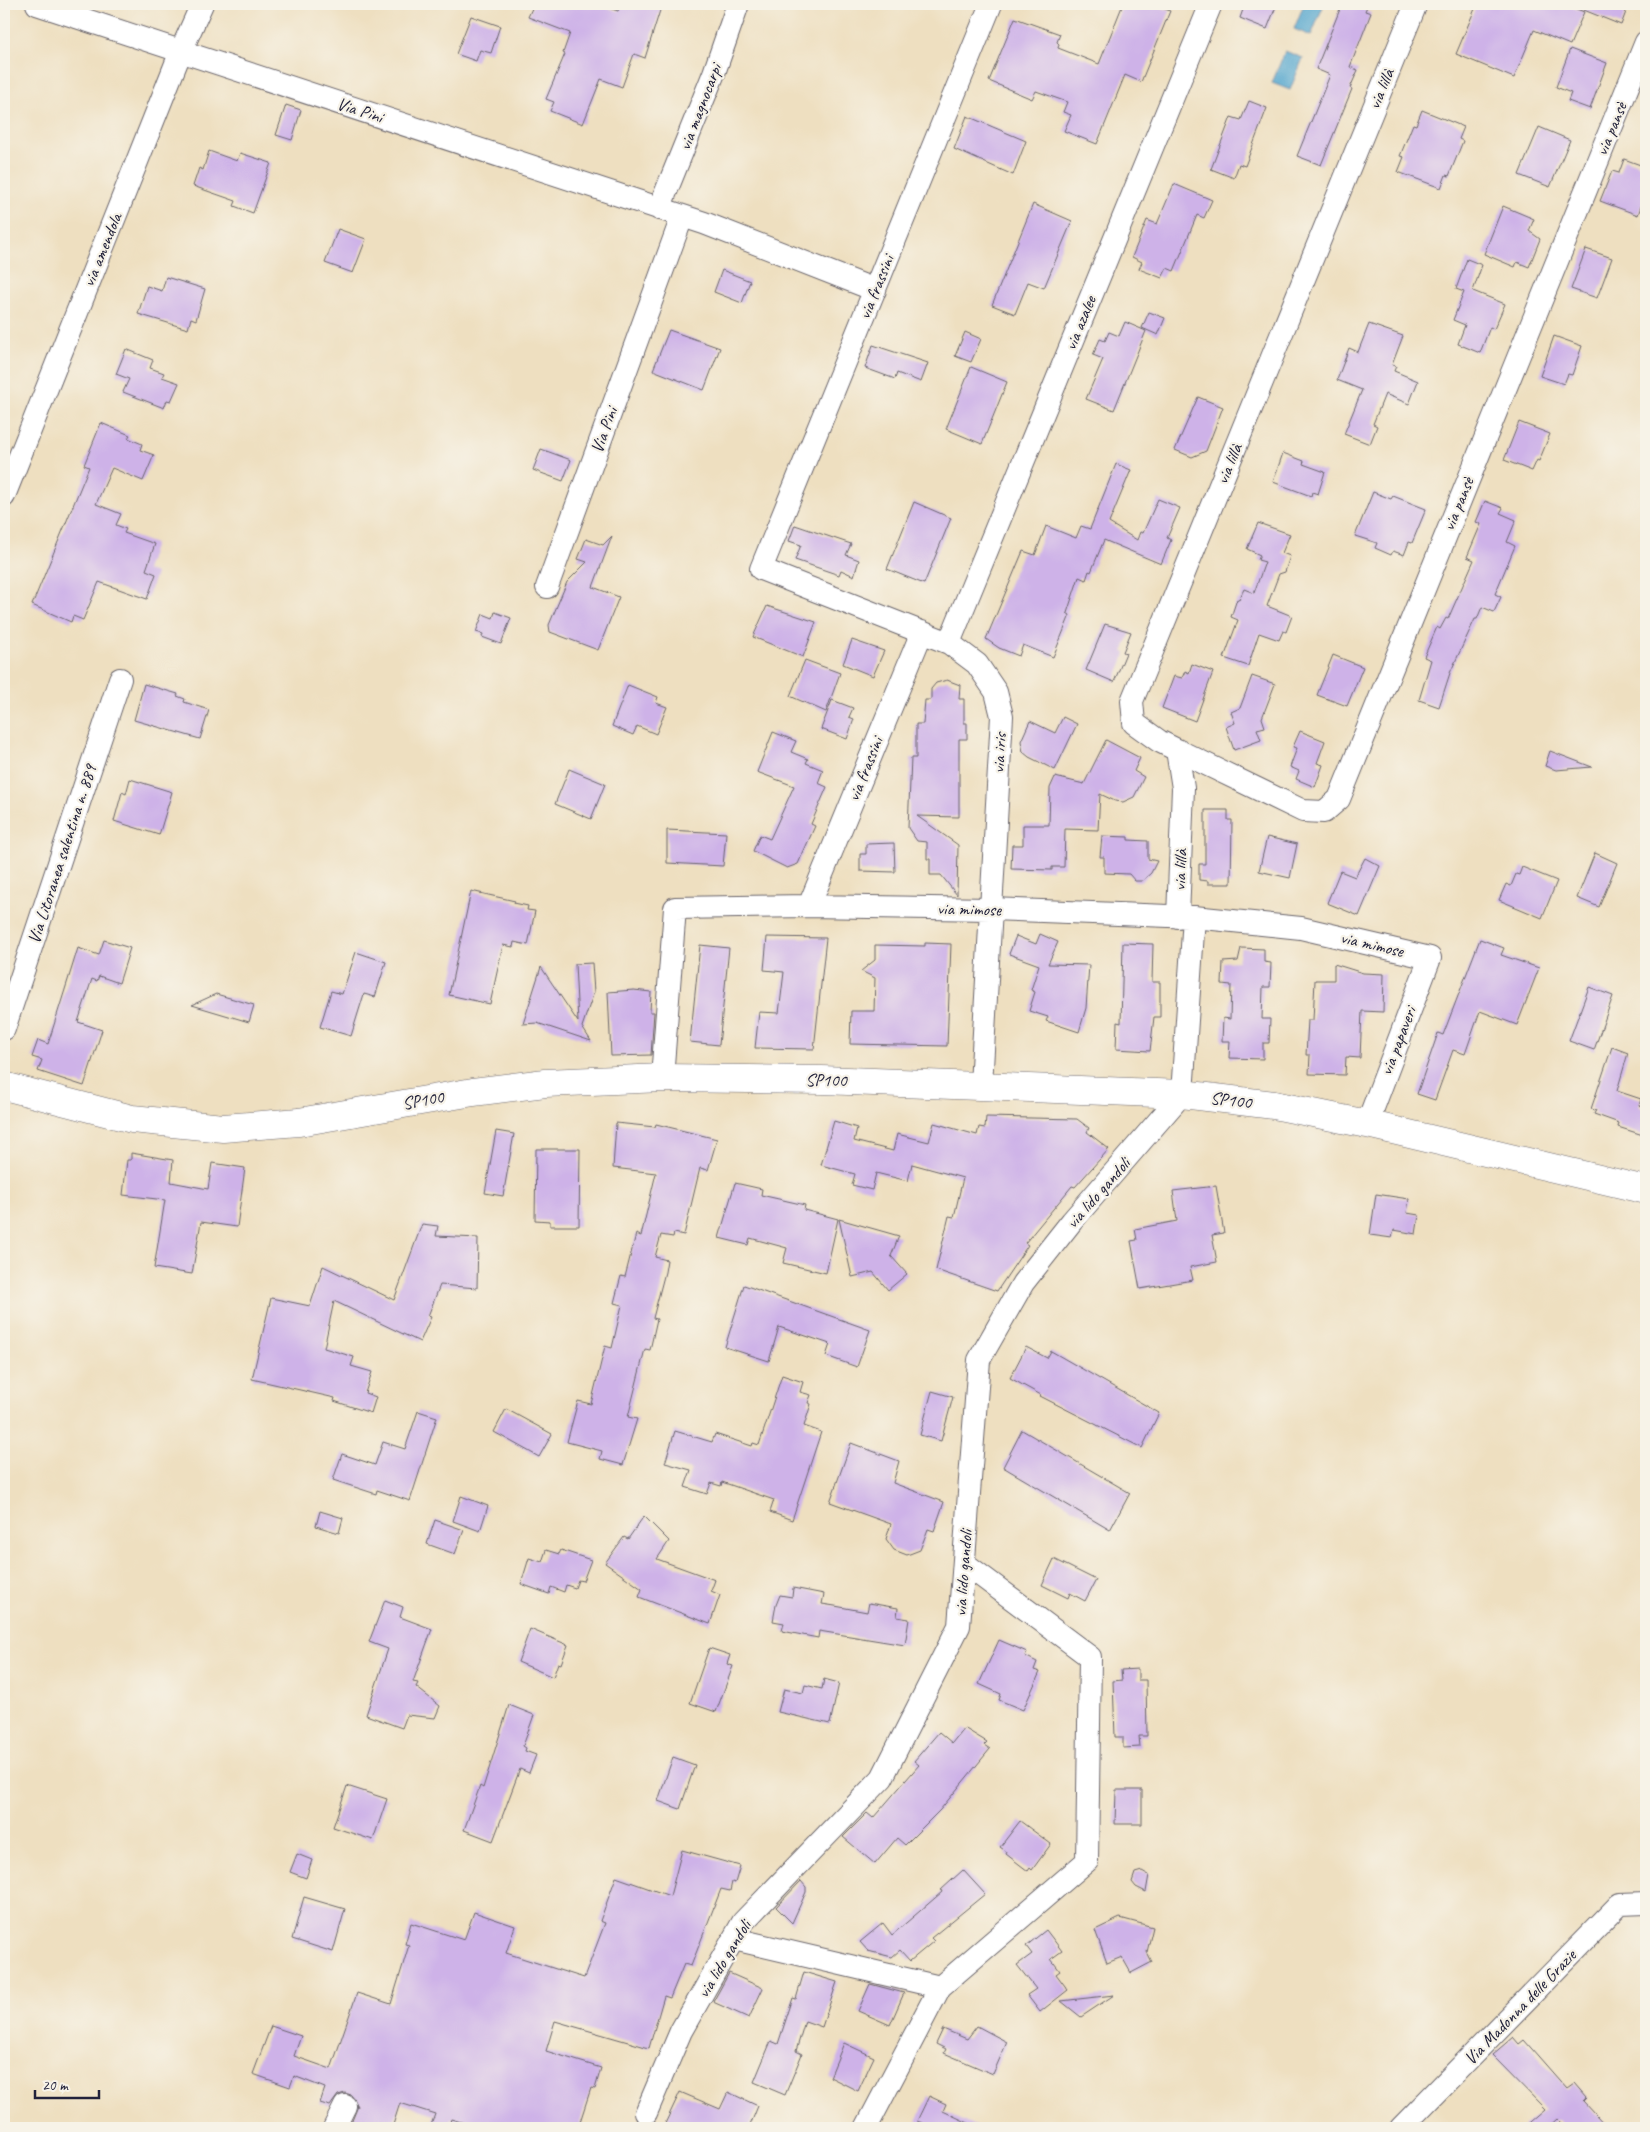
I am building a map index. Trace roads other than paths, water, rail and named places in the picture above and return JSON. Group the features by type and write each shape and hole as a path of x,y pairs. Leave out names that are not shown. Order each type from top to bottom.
{"main road":[{"name":"SP100","path":"4,1086 132,1119 223,1128 299,1122 473,1092 536,1084 662,1078 981,1085 1182,1094 1274,1105 1367,1124 1646,1190"}],"street":[{"name":"via amendola","path":"4,496 181,51 202,4"},
{"name":"via magnocarpi","path":"659,209 714,73 738,4"},
{"name":"via frassini","path":"761,569 991,4"},
{"name":"via azalee","path":"949,643 1211,4"},
{"name":"via lillà","path":"1182,1094 1186,917 1183,788 1177,750 1159,741 1134,723 1132,701 1416,4"},
{"name":"Via Pini","path":"52,6 181,51 682,216 875,290"},
{"name":"via pansè","path":"1177,750 1303,811 1324,812 1338,799 1646,42"},
{"name":"Via Pini","path":"547,587 682,216"},
{"name":"via iris","path":"761,569 949,643 977,664 996,692 1002,716 981,1085"},
{"name":"via frassini","path":"809,906 922,632"},
{"name":"Via Litoranea salentina n. 889","path":"4,1029 120,679"},
{"name":"via mimose","path":"662,1078 675,908 809,906 990,909 1186,917 1301,928 1430,958"},
{"name":"via papaveri","path":"1367,1124 1430,958"},
{"name":"via lido gandoli","path":"646,2113 681,2031 743,1922 882,1778 959,1626 979,1360 1023,1282 1072,1221 1182,1094"},
{"path":"866,2128 940,1987 1087,1860 1090,1657 964,1563"},
{"name":"Via Madonna delle Grazie","path":"1401,2128 1620,1904 1646,1903"},
{"path":"734,1939 940,1987"},
{"path":"334,2128 345,2106"}],"water":[{"path":"1304,4 1324,4 1311,36 1294,29"},
{"path":"1285,51 1303,58 1290,90 1272,83"}]}
